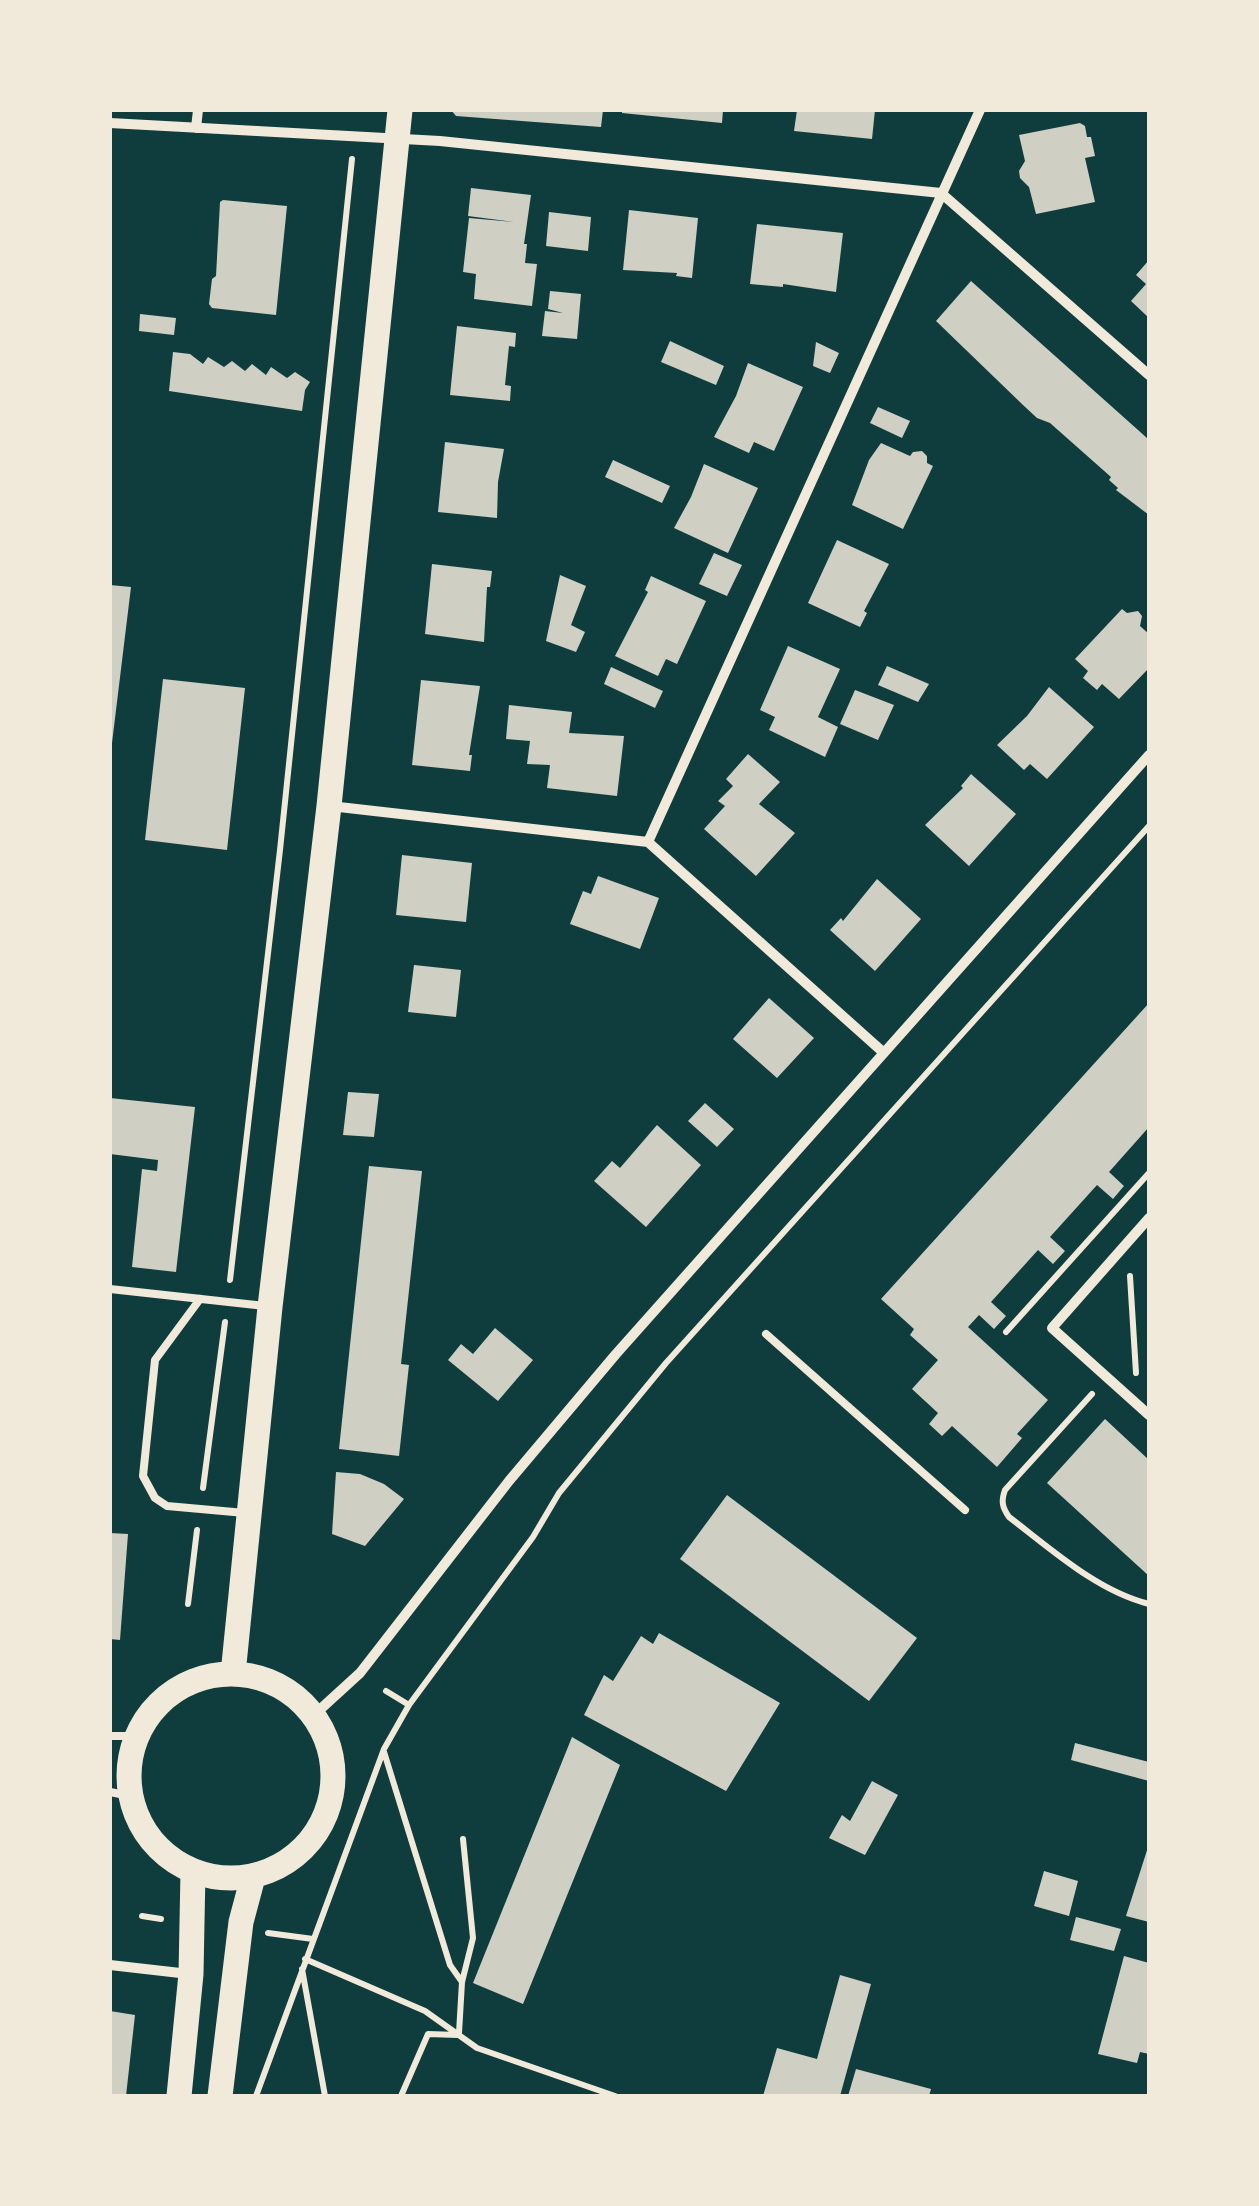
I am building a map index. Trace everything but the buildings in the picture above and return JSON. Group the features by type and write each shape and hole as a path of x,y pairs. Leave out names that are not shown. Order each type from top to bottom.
{"main road":[{"path":"233,1674 270,1307 329,806 400,110"},
{"path":"233,1674 264,1678 292,1693 314,1715 328,1743 334,1773 330,1805 317,1833 300,1853 278,1868 227,1879 193,1872 156,1848 120,1794 128,1766 123,1736 173,1691 201,1678 233,1674"},
{"path":"179,2096 191,1974 193,1872"},
{"path":"220,2096 241,1922 253,1876"}],"street":[{"path":"196,128 198,110"},
{"path":"648,842 980,110"},
{"path":"110,123 397,138 941,193 1149,376"},
{"path":"314,1715 360,1673 509,1481 616,1354 1149,755"},
{"path":"329,806 648,842 884,1053"},
{"path":"1149,1218 1052,1328 1149,1416"},
{"path":"110,1966 191,1974"}],"lane":[{"path":"110,1289 270,1307"},
{"path":"200,1299 156,1360 143,1476 154,1498 167,1506 250,1514"},
{"path":"766,1334 965,1510"}],"path":[{"path":"188,1604 228,1302 280,850 354,137"},
{"path":"256,2096 384,1749 410,1705 533,1537 559,1493 666,1362 1149,826"},
{"path":"1006,1332 1149,1173"},
{"path":"1115,1256 1129,1268 1138,1371 1120,1389 1096,1390 1002,1499 1009,1517 1062,1557 1107,1587 1149,1604"},
{"path":"386,1691 410,1705"},
{"path":"384,1749 450,1965 462,1982"},
{"path":"459,2035 462,1982 473,1938 463,1840"},
{"path":"305,1958 425,2011 477,2048 615,2096"},
{"path":"302,1968 325,2096"},
{"path":"401,2096 428,2034 459,2035"}]}
